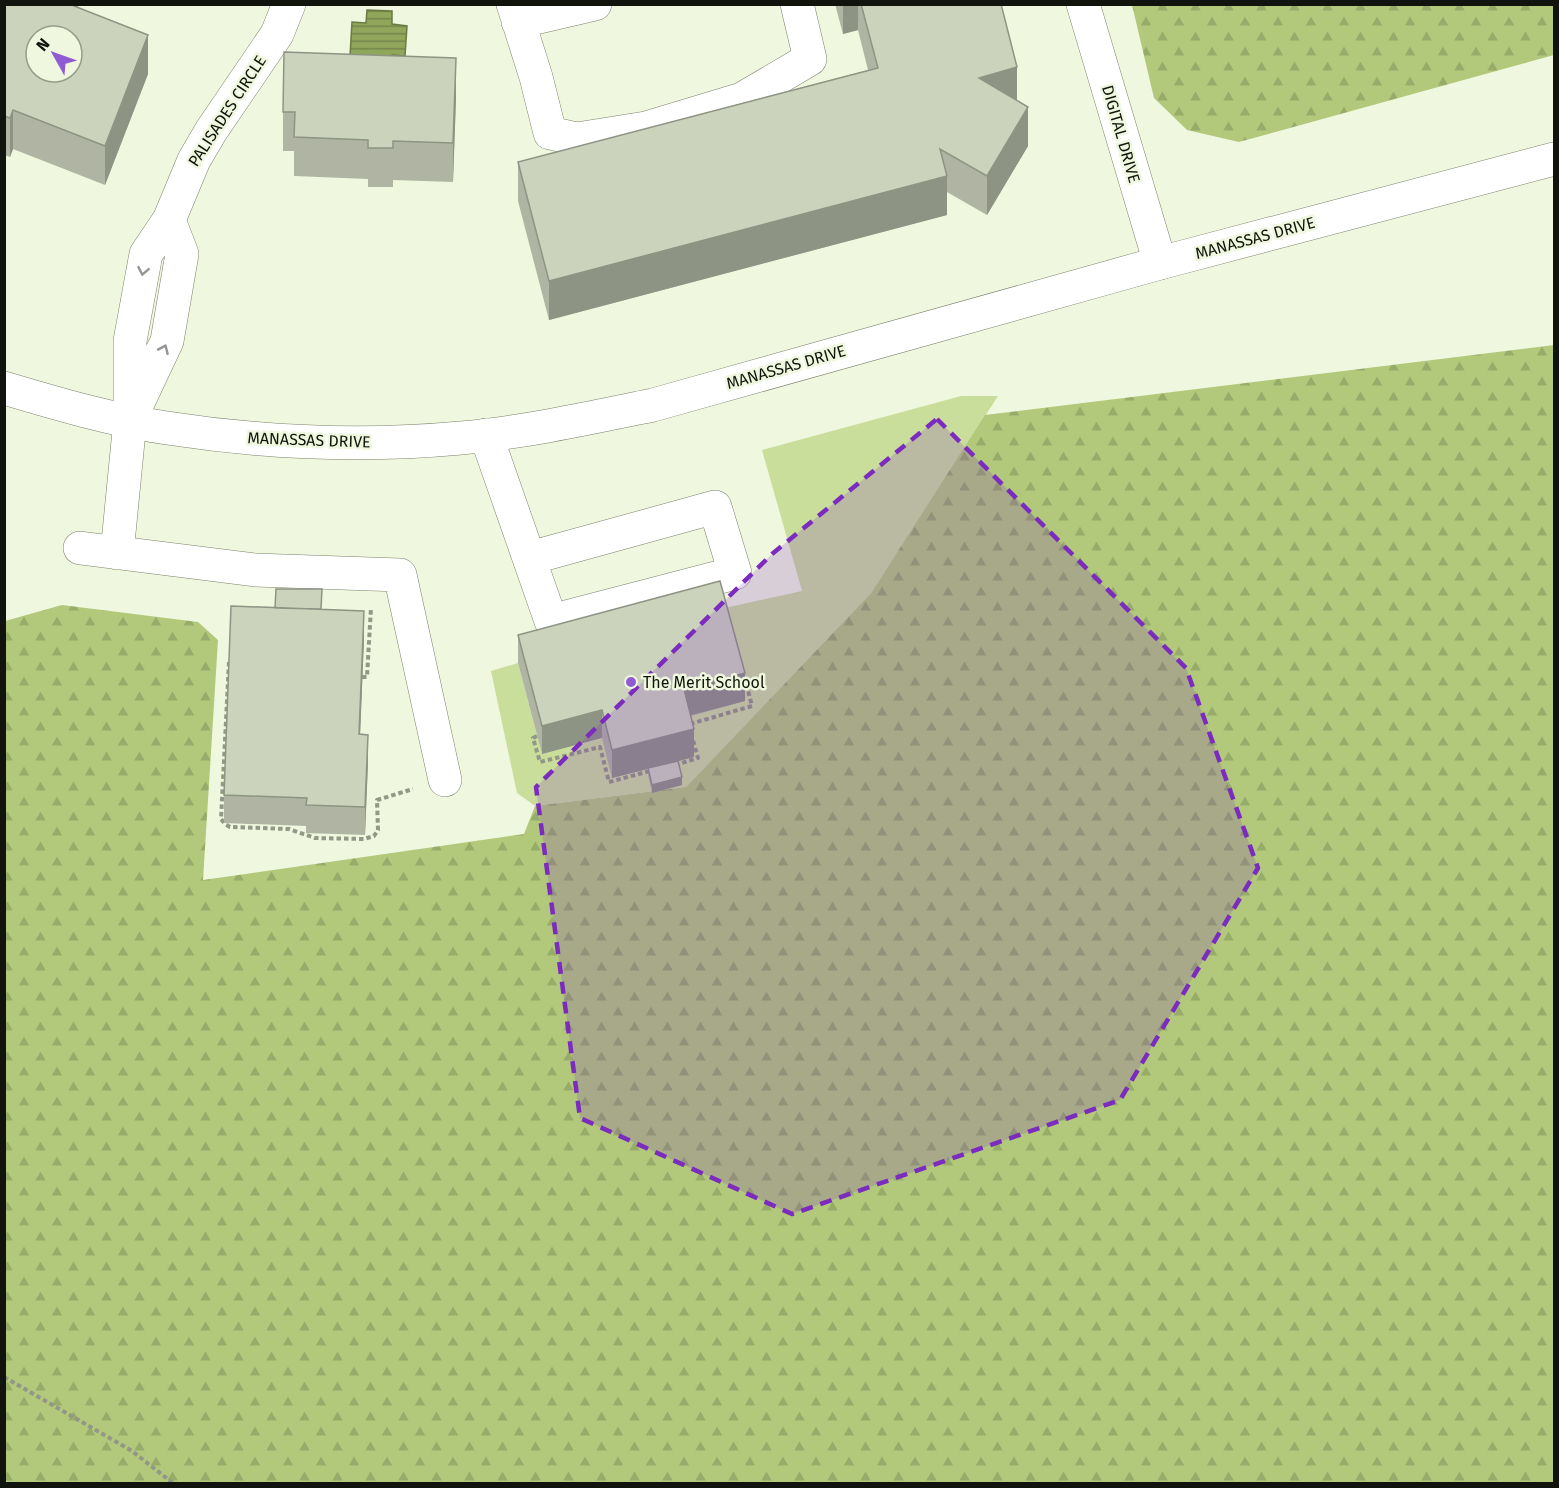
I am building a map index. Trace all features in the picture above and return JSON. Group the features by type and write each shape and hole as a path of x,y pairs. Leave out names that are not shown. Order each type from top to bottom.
{"main road":[{"name":"PALISADES CIRCLE","path":"117,553 130,421 130,341 146,254 169,220 194,160 277,33 289,4"},
{"path":"595,4 516,13 550,133 578,139 646,128 742,99 810,58 797,4"},
{"name":"DIGITAL DRIVE","path":"1083,4 1160,263"},
{"name":"MANASSAS DRIVE","path":"4,388 68,407 166,428 288,441 363,444 461,438 568,423 653,405 1160,263 1554,159"},
{"path":"486,435 551,621 735,573 715,507 530,558"},
{"path":"80,548 255,570 400,575 445,780"}],"path":[{"path":"362,676 367,677 371,605"},
{"path":"229,654 222,819 225,824 234,828 294,830 315,838 364,839 374,836 378,830 377,800 445,780"},
{"path":"665,767 698,758 690,724 752,706 744,674"},
{"path":"537,736 533,738 540,762 600,747 609,782 654,770"},
{"path":"4,1377 132,1452 174,1484"}],"highlighted area":[{"path":"937,419 1186,668 1258,868 1120,1100 792,1214 580,1118 536,787 772,554"}],"shaded area":[{"path":"367,10 392,11 392,24 407,26 405,56 392,55 391,67 350,56 352,22 366,23"},
{"path":"961,396 998,396 871,593 686,787 535,806 517,793 491,671 518,663 542,754 684,717 720,609 802,591 762,450"}],"green space":[{"path":"1132,5 1554,5 1554,55 1239,142 1187,130 1154,98"},
{"path":"1554,345 1554,1483 5,1484 5,621 62,605 198,622 218,640 203,880 524,834 535,806 686,787 871,593 985,415"}],"building":[{"path":"4,4 74,4 74,6 148,35 105,146 13,110 10,118 4,116"},
{"path":"861,4 1001,4 1017,67 979,78 1028,107 987,176 940,149 947,176 549,281 518,162 878,68"},
{"path":"284,52 456,58 453,143 393,141 393,148 368,148 368,140 294,137 295,112 283,112"},
{"name":"The Merit School","path":"720,581 745,673 684,689 694,729 612,750 602,710 542,726 518,635"},
{"path":"276,589 322,589 321,609 275,608"},
{"path":"231,606 364,611 359,734 368,735 365,807 306,805 307,798 224,795"},
{"path":"678,761 682,777 652,785 648,768"}],"place":[{"name":"The Merit School","path":"631,682"}]}
